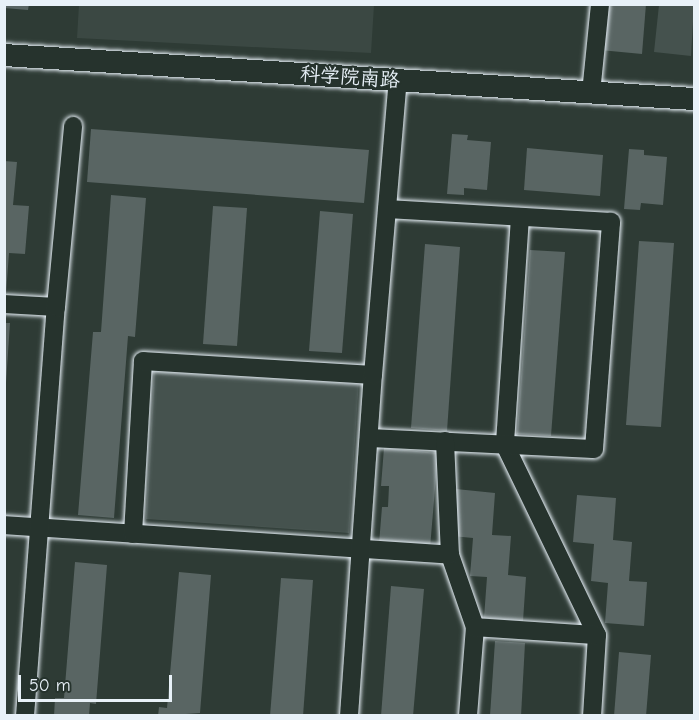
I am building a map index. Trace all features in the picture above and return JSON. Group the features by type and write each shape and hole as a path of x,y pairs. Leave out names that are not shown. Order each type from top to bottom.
{"street":[{"path":"591,93 600,4"},
{"name":"科学院南路","path":"4,55 694,99"},
{"path":"349,716 373,375 398,80"},
{"path":"25,716 56,307 73,126"},
{"path":"369,438 594,449 611,222 387,209"},
{"path":"520,216 505,444 597,635 592,716"},
{"path":"4,304 56,307"},
{"path":"133,534 143,361 373,375"},
{"path":"445,441 450,555 475,627 468,716"},
{"path":"4,525 450,555"},
{"path":"475,627 597,635"}],"shaded area":[{"path":"79,5 374,5 371,53 77,38"},
{"path":"659,5 694,5 691,56 654,52"},
{"path":"155,355 360,364 349,533 146,519"}],"building":[{"path":"4,4 29,4 28,10 4,8"},
{"path":"605,4 646,4 642,54 600,50"},
{"path":"91,129 369,150 364,203 87,182"},
{"path":"452,134 468,135 467,140 491,142 487,190 464,188 464,195 447,194"},
{"path":"527,148 603,155 600,196 524,190"},
{"path":"629,149 644,150 644,155 667,157 663,205 641,203 640,210 624,209"},
{"path":"4,161 17,162 13,205 29,206 25,254 9,253 6,294"},
{"path":"111,195 146,198 135,337 128,336 114,518 78,515 93,332 101,332"},
{"path":"213,206 247,208 237,346 203,344"},
{"path":"320,211 353,214 342,353 309,351"},
{"path":"639,241 674,243 661,427 626,425"},
{"path":"425,244 460,247 447,431 411,428"},
{"path":"530,250 565,252 551,436 517,434"},
{"path":"4,323 10,323 6,383 4,383"},
{"path":"384,448 438,453 430,548 379,544 382,507 388,507 389,486 381,486"},
{"path":"456,489 495,493 492,535 511,536 508,575 526,577 523,621 484,618 487,577 470,576 473,538 452,536"},
{"path":"577,495 616,498 613,540 632,542 629,581 647,582 644,626 605,623 608,583 591,581 594,544 573,542"},
{"path":"75,562 107,565 96,704 90,703 89,716 54,716 55,698 64,698"},
{"path":"179,572 211,575 200,713 158,716 159,707 167,708"},
{"path":"281,578 313,580 303,716 270,716"},
{"path":"391,586 424,589 413,716 381,716"},
{"path":"495,641 525,643 521,716 490,716"},
{"path":"619,652 651,655 646,716 614,716"}]}
